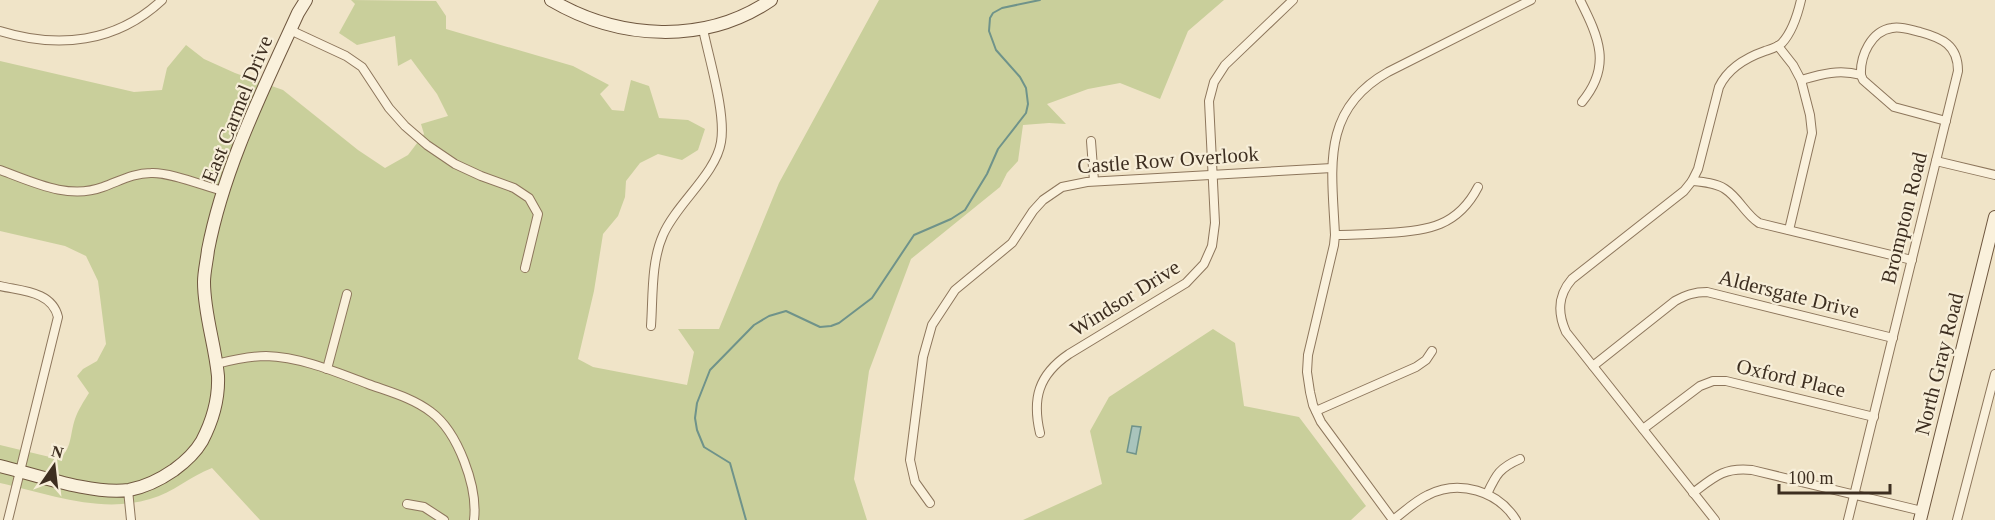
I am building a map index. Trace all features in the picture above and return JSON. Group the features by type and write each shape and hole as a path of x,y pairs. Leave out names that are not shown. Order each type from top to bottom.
{"street":[{"path":"0,31 54,40 94,37 115,31 138,20 162,0"},
{"name":"East Carmel Drive","path":"0,466 80,486 105,490 128,490 166,476 184,463 198,448 211,423 218,395 204,281 209,249 223,191 248,121 306,0"},
{"path":"551,0 590,18 628,28 673,33 730,22 765,2"},
{"name":"Windsor Drive","path":"1040,433 1036,413 1037,396 1053,366 1186,283 1204,264 1212,246 1214,230 1209,101 1216,77 1225,65 1293,0"},
{"path":"1516,520 1508,509 1487,494 1464,488 1446,489 1428,495 1393,520 1316,411 1308,382 1308,355 1332,259 1335,235 1332,168 1334,142 1343,116 1352,101 1371,82 1388,72 1531,0"},
{"path":"1580,0 1595,31 1600,58 1594,86 1582,102"},
{"path":"1715,520 1566,332 1559,311 1560,298 1572,279 1684,191 1698,169 1723,78 1748,58 1778,46 1783,41 1801,0"},
{"name":"Brompton Road","path":"1848,520 1958,64 1954,51 1938,37 1902,28 1891,28 1872,39 1861,75"},
{"path":"651,326 656,261 663,235 672,218 713,163 721,144 722,121 703,29"},
{"path":"290,30 346,56 362,67 389,108 427,145 455,164 514,188 530,198 538,214 525,268"},
{"path":"1778,46 1801,80 1812,133 1789,230"},
{"path":"1801,80 1837,71 1848,71 1861,75 1863,80 1894,107 1946,121"},
{"path":"1091,141 1094,181"},
{"path":"1936,161 1995,175"},
{"name":"Castle Row Overlook","path":"930,503 915,482 910,460 923,357 932,325 954,290 1012,243 1033,211 1048,195 1071,184 1094,181 1332,168"},
{"path":"0,171 71,192 88,191 135,174 155,172 223,191"},
{"path":"1692,181 1722,188 1759,223 1912,260"},
{"path":"1335,235 1431,229 1454,217 1478,187"},
{"name":"North Gray Road","path":"1922,516 1995,217"},
{"path":"0,286 45,297 52,302 58,317 8,520"},
{"name":"Aldersgate Drive","path":"1593,366 1675,302 1696,292 1707,292 1893,338"},
{"path":"327,369 347,294"},
{"path":"1316,411 1416,367 1426,360 1432,351"},
{"path":"216,364 243,357 266,356 288,359 327,369 412,400 440,420 458,448 471,483 476,509 474,520"},
{"path":"1957,520 1995,374"},
{"name":"Oxford Place","path":"1643,429 1700,386 1713,381 1726,381 1874,417"},
{"path":"1487,494 1496,475 1520,459"},
{"path":"1694,493 1717,476 1737,468 1854,495 1922,516"},
{"path":"128,490 131,520"},
{"path":"407,504 424,507 444,520"}],"green space":[{"path":"351,0 436,1 446,16 446,29 573,66 609,85 600,94 612,110 624,111 631,80 649,86 659,118 688,120 705,129 698,150 682,160 658,154 640,163 626,181 625,197 618,216 603,234 594,291 578,359 593,367 687,385 694,352 678,329 719,329 779,183 879,0 1224,0 1188,31 1160,99 1120,83 1088,89 1047,104 1066,124 1023,125 1018,161 1007,173 1000,187 911,259 869,371 854,479 867,520 260,520 212,468 158,496 131,503 75,501 0,483 0,445 58,459 63,456 70,441 76,416 89,393 77,376 83,369 97,361 106,344 98,281 86,256 65,246 0,231 0,61 134,92 162,90 167,68 186,45 204,59 283,90 358,150 385,168 408,155 424,134 421,124 448,116 437,94 411,59 398,66 395,36 357,45 339,33 355,4"},
{"path":"1213,329 1235,343 1244,406 1299,417 1366,506 1351,520 1023,520 1102,484 1090,431 1109,397"}],"water":[{"path":"1132,426 1141,427 1136,454 1127,452"}],"waterway":[{"path":"746,520 730,463 704,447 697,430 695,418 697,403 710,370 754,325 769,316 786,311 820,327 839,323 872,298 914,235 951,219 965,210 987,174 998,149 1026,113 1028,104 1026,88 1020,77 996,50 989,31 990,18 993,13 1002,8 1040,0"}]}
